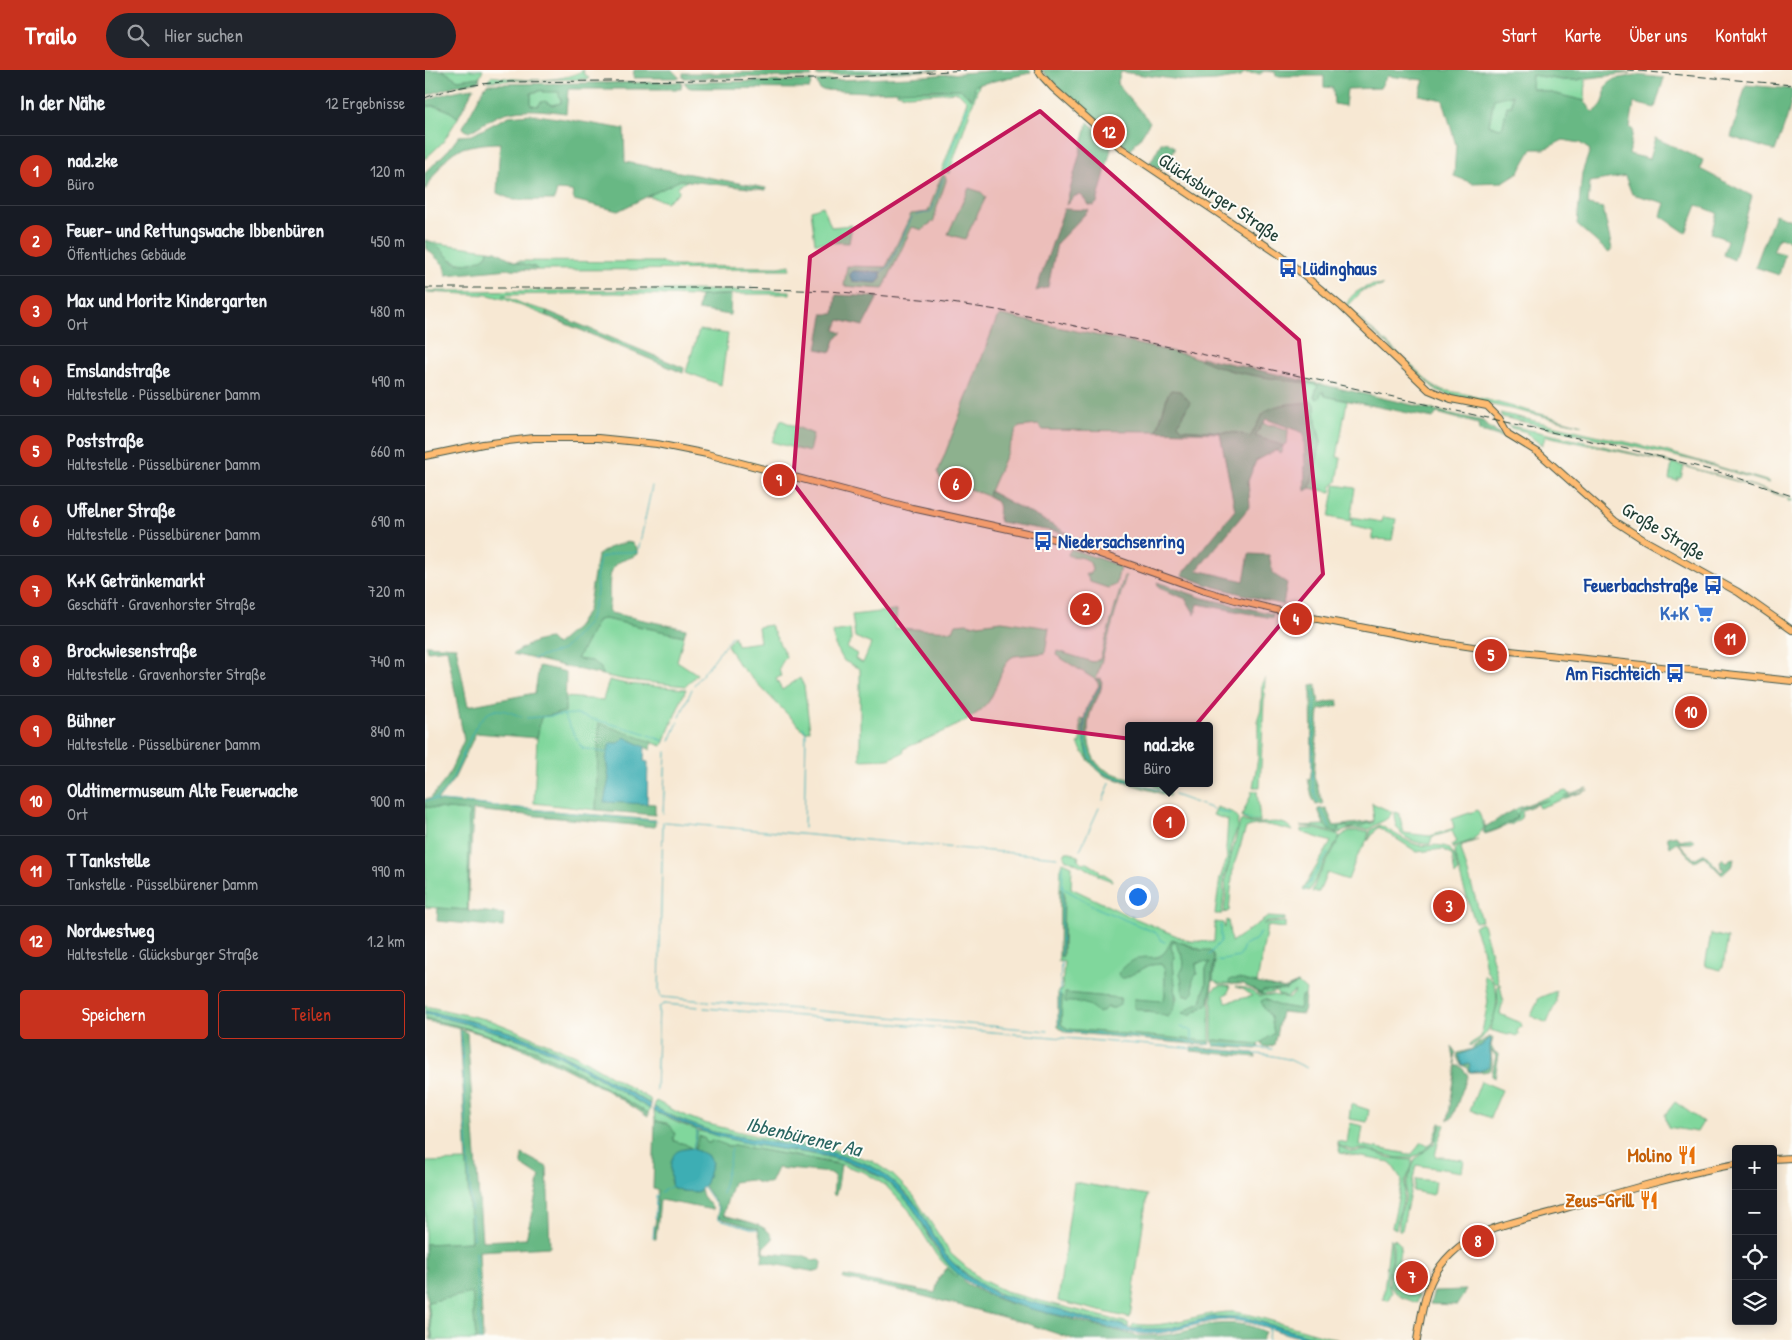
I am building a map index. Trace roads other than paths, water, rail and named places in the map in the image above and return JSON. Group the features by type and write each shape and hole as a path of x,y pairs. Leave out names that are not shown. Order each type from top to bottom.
{"main road":[{"name":"Glücksburger Straße","path":"1038,70 1053,88 1121,148 1280,255 1342,307 1429,390 1451,399 1487,406"},
{"name":"Große Straße","path":"1487,406 1499,418 1508,434 1539,453 1615,522 1738,592 1792,630"},
{"path":"425,456 483,444 534,438 598,438 657,444 707,454 912,508 1063,541 1101,553 1205,592 1284,612 1473,647 1792,681"},
{"path":"1777,1159 1792,1158"},
{"path":"1417,1340 1425,1293 1437,1269 1459,1246 1476,1236 1502,1226 1581,1204 1687,1175 1732,1165"}],"water":[{"path":"854,271 881,272 881,278 877,283 852,281 850,273"},
{"path":"624,737 645,747 644,761 648,762 647,804 604,802 609,779 606,759 610,743 619,743"},
{"path":"425,1011 467,1020 536,1042 579,1063 651,1104 650,1109 593,1074 532,1044 493,1031 425,1014"},
{"path":"1490,1038 1489,1066 1480,1071 1471,1072 1469,1070 1470,1064 1462,1065 1459,1055 1481,1046"},
{"path":"654,1107 675,1118 713,1132 833,1153 864,1163 880,1171 896,1184 918,1207 944,1253 952,1262 970,1278 997,1294 1059,1309 1091,1320 1116,1323 1131,1329 1167,1329 1211,1317 1240,1317 1323,1340 1299,1337 1240,1321 1228,1320 1209,1322 1161,1333 1132,1333 1004,1301 977,1288 956,1272 948,1264 908,1201 892,1186 867,1169 821,1155 758,1145 719,1136 665,1116 654,1111"},
{"path":"691,1148 707,1155 712,1163 706,1183 699,1192 682,1191 672,1187 671,1183 670,1173 673,1157 678,1151"}],"waterway":[{"path":"945,170 968,105"},
{"path":"916,215 932,210 943,178"},
{"path":"881,272 889,266 912,217"},
{"path":"533,659 563,650 589,622 597,592 596,578 600,558 620,552 638,552 652,486"},
{"path":"713,661 732,635"},
{"path":"694,685 712,662"},
{"path":"1100,686 1086,714 1084,731 1087,748 1099,769 1106,774 1125,780"},
{"path":"680,717 692,689"},
{"path":"1314,692 1315,720 1312,776 1318,803"},
{"path":"425,801 438,797 447,787 476,727 485,716 499,710 522,717"},
{"path":"563,714 582,748 607,753"},
{"path":"527,718 574,714 641,732 664,741"},
{"path":"670,741 678,722"},
{"path":"803,727 806,733 804,828"},
{"path":"663,813 666,752"},
{"path":"1103,800 1110,783"},
{"path":"1150,787 1168,793"},
{"path":"1174,795 1213,809"},
{"path":"432,800 657,821"},
{"path":"1080,850 1099,808"},
{"path":"1216,810 1230,814"},
{"path":"1321,810 1330,828"},
{"path":"1244,818 1256,820"},
{"path":"663,822 659,991 661,997 1048,1031"},
{"path":"665,822 1057,857"},
{"path":"1305,890 1328,853"},
{"path":"1061,955 1063,865"},
{"path":"1063,888 1097,908 1156,933 1165,942"},
{"path":"1209,955 1221,941 1221,925"},
{"path":"1218,961 1239,957 1245,944 1255,940 1261,932"},
{"path":"1061,962 1059,1022 1060,1026 1066,1031 1209,1044"},
{"path":"656,1090 659,1007 664,1004 698,1007"},
{"path":"704,1008 1268,1055 1288,1059 1307,1068"},
{"path":"1181,1027 1192,1031 1192,1041"},
{"path":"461,1031 473,1239"},
{"path":"1214,1044 1272,1049"},
{"path":"693,1149 697,1131"},
{"path":"722,1194 732,1148"},
{"path":"661,1192 672,1186"},
{"path":"703,1187 718,1208 719,1219 757,1230"},
{"path":"655,1218 656,1197 658,1194"},
{"path":"653,1238 654,1226"},
{"path":"475,1252 480,1340"},
{"path":"1268,1340 1269,1328"}],"railway":[{"path":"425,98 444,91 504,82 819,79 966,70"},
{"path":"1627,70 1792,85"},
{"path":"425,288 738,288 829,291 932,300 1057,322 1645,453 1726,474 1792,496"}],"place":[{"name":"Nordwestweg","path":"1109,132"},
{"name":"Lüdinghaus","path":"1288,268"},
{"name":"Bühner","path":"779,480"},
{"name":"Uffelner Straße","path":"956,484"},
{"name":"Niedersachsenring","path":"1043,541"},
{"name":"Feuerbachstraße","path":"1713,585"},
{"name":"Feuer- und Rettungswache Ibbenbüren","path":"1086,609"},
{"name":"K+K","path":"1704,613"},
{"name":"Emslandstraße","path":"1296,619"},
{"name":"T Tankstelle","path":"1730,639"},
{"name":"Poststraße","path":"1491,655"},
{"name":"Am Fischteich","path":"1675,673"},
{"name":"Oldtimermuseum Alte Feuerwache","path":"1691,712"},
{"name":"nad.zke","path":"1169,822"},
{"name":"Max und Moritz Kindergarten","path":"1449,906"},
{"name":"Molino","path":"1687,1155"},
{"name":"Zeus-Grill","path":"1649,1200"},
{"name":"Brockwiesenstraße","path":"1478,1241"},
{"name":"K+K Getränkemarkt","path":"1412,1277"}],"water label":[{"name":"Ibbenbürener Aa","path":"804,1136"}]}
